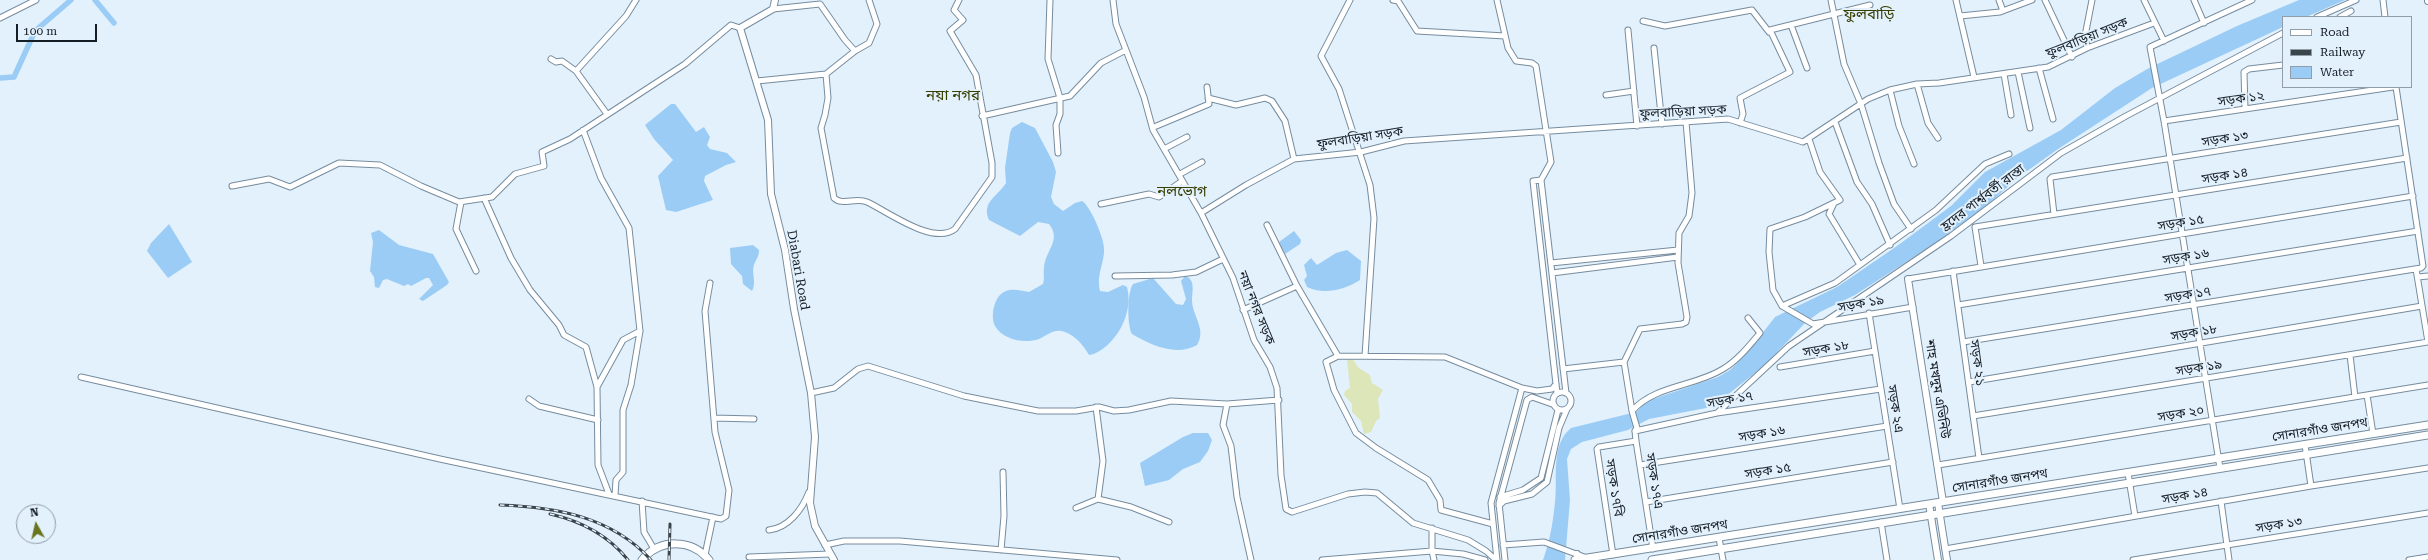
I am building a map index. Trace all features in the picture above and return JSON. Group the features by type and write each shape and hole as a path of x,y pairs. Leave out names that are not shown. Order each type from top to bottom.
{"main road":[{"name":"সোনারগাঁও জনপথ","path":"1577,558 1588,559 1653,549 2428,425"},
{"name":"সোনারগাঁও জনপথ","path":"1652,560 1930,514 2428,435"},
{"path":"2016,491 2018,500"},
{"path":"642,560 654,549 675,543 696,548 707,557"}],"street":[{"path":"0,18 36,0"},
{"path":"576,71 626,16 636,0"},
{"path":"773,9 775,0"},
{"path":"757,81 826,74 869,43 877,24 869,0"},
{"path":"826,74 828,98 826,115 821,128 834,198 840,201 865,201 919,229 936,232 952,231 992,177 992,162 982,116 976,75 950,31 963,20 954,10 959,0"},
{"path":"1050,0 1048,59 1060,98 1060,114 1056,125 1058,153"},
{"name":"নয়া নগর সড়ক","path":"1113,0 1116,24 1144,97 1152,130 1180,174 1182,181 1201,213 1223,259 1254,340 1270,367 1279,400 1281,475 1288,511 1348,494 1365,492 1377,493 1413,523 1468,540 1486,551 1496,560"},
{"path":"1350,0 1321,56 1339,89 1370,185 1374,218 1365,356"},
{"path":"1393,0 1398,1 1417,31 1505,36"},
{"path":"1497,0 1508,48 1516,61 1532,63 1536,66 1548,132 1551,162 1541,180 1566,393 1571,400 1559,428 1547,482 1532,494 1504,501 1499,506"},
{"path":"1831,0 1844,64 1861,104 1894,204 1911,229"},
{"path":"1956,0 1974,77"},
{"path":"1999,0 2003,11"},
{"path":"1960,16 2003,11 2032,0"},
{"path":"2045,0 2072,56"},
{"path":"2087,48 2085,36 2092,0"},
{"path":"2144,0 2164,41"},
{"path":"2194,0 2204,23"},
{"path":"2220,468 2164,121 2150,47 2252,0"},
{"path":"2319,16 2356,0"},
{"path":"2383,0 2385,16"},
{"path":"232,186 269,179 290,188 339,163 380,165 421,186 461,202 492,197 515,174 544,166 542,152 570,139 685,64 731,25 740,28 773,9 820,4 845,40 856,52"},
{"path":"1769,32 1770,30 1870,4"},
{"path":"1643,21 1665,26 1752,10 1769,32 1790,72 1740,98 1743,114 1740,123"},
{"path":"2342,16 2351,11"},
{"name":"ফুলবাড়িয়া সড়ক","path":"1201,213 1246,185 1294,159 1360,152 1404,141 1728,119 1803,142 1861,104 1890,90 1917,84 1939,83 2048,67 2087,48 2154,23"},
{"path":"1791,25 1807,68"},
{"name":"Diabari Road","path":"740,28 768,120 771,194 785,250 794,309 811,393 815,438 814,467 810,490 810,503 815,526 834,560"},
{"path":"1628,30 1637,126"},
{"name":"হ্রদের পার্শ্ববর্তী রাস্তা","path":"1717,413 1789,346 1820,322 1951,236 2061,153 2282,34"},
{"path":"1654,48 1662,124"},
{"path":"982,116 1070,96 1101,63 1126,50"},
{"path":"551,59 556,62 562,61 576,71 607,114"},
{"path":"2245,109 2243,76 2249,69 2282,64"},
{"path":"2039,68 2053,119"},
{"path":"2018,72 2030,128"},
{"path":"2004,74 2011,115"},
{"path":"1917,84 1928,123 1938,138"},
{"path":"1154,127 1209,104 1207,87"},
{"name":"সড়ক ১২","path":"2164,121 2386,88"},
{"path":"2396,88 2423,266 2416,269 2428,342"},
{"path":"1890,90 1899,126 1914,164"},
{"path":"1606,95 1634,91"},
{"path":"1208,98 1236,104 1265,98 1272,101 1284,121 1294,159"},
{"path":"1636,441 1636,430 1624,362 1640,329 1682,324 1686,322 1678,250 1679,233 1689,216 1692,193 1686,122"},
{"path":"1835,122 1857,182 1872,204 1890,245"},
{"name":"সড়ক ১৩","path":"2054,214 2050,179 2052,178 2401,122"},
{"path":"583,130 601,178 629,228 640,331 631,385 623,410 623,472 616,480 615,495"},
{"path":"1164,149 1187,137"},
{"path":"1809,139 1820,172 1840,200 1805,217 1770,229 1769,252 1774,290 1782,306 1835,283 1890,245 1936,210 1985,164 2009,154"},
{"name":"সড়ক ১৪","path":"1981,266 1975,227 2407,158"},
{"path":"1180,174 1202,162"},
{"path":"1541,180 1533,181 1557,393 1553,398 1552,404"},
{"path":"1100,204 1149,194 1159,197 1182,181"},
{"name":"সড়ক ১৫","path":"1908,279 2412,196"},
{"path":"484,198 511,258 530,290 559,325 564,335 586,347 597,387 598,465 609,494"},
{"path":"461,202 456,229 476,271"},
{"path":"1834,203 1829,214 1860,265"},
{"path":"1267,225 1297,286 1338,356"},
{"name":"সড়ক ১৬","path":"1958,305 2418,231"},
{"path":"1551,263 1678,250"},
{"path":"1552,272 1678,257"},
{"path":"1115,276 1172,275 1196,272 1223,259"},
{"name":"সড়ক ১৭","path":"1963,342 2416,269"},
{"name":"সড়ক ২১","path":"1953,271 1979,458"},
{"path":"2418,277 2428,276"},
{"name":"শাহ মখদুম এভিনিউ","path":"1908,279 1938,465 1941,502 1940,513 1947,560"},
{"path":"81,377 440,459 615,495 721,519 726,516 730,498 714,418 705,311 710,283"},
{"path":"1243,310 1297,286"},
{"name":"সড়ক ১৯","path":"1782,306 1813,324 1869,313 1913,307"},
{"name":"সড়ক ১৮","path":"1969,382 2422,306"},
{"name":"সড়ক ২এ","path":"1869,313 1900,509"},
{"path":"1632,411 1649,395 1700,379 1722,370 1735,360 1760,333 1748,318"},
{"path":"597,387 623,340 640,331"},
{"name":"সড়ক ১৯","path":"1973,416 2428,342"},
{"name":"সড়ক ১৮","path":"1780,368 1875,351"},
{"path":"2350,355 2354,397"},
{"path":"1493,524 1441,510 1440,500 1428,480 1376,448 1356,433 1334,390 1326,362 1338,356 1444,357 1522,388 1537,391 1552,389 1556,384"},
{"path":"1563,369 1624,362"},
{"path":"811,393 834,388 858,370 868,366 964,396 1038,411 1076,411 1096,407 1114,411 1129,410 1171,401 1227,404 1279,400"},
{"name":"সড়ক ২০","path":"1938,465 2428,384"},
{"path":"1496,560 1491,503 1522,388"},
{"name":"সড়ক ১৭","path":"1636,430 1717,413 1881,388"},
{"path":"1557,393 1566,393"},
{"path":"2367,394 2373,434"},
{"path":"1505,560 1499,506 1500,497 1527,400 1532,397 1552,404 1558,410"},
{"path":"529,399 539,406 598,420"},
{"path":"1227,404 1223,425 1231,446 1237,497 1251,560"},
{"path":"1096,407 1103,461 1098,499"},
{"path":"1558,410 1567,409"},
{"path":"1500,497 1523,490 1541,478 1558,410"},
{"path":"714,418 754,419"},
{"name":"সড়ক ১৬","path":"1640,464 1887,426"},
{"name":"সড়ক ১৭এ","path":"1636,441 1653,549"},
{"name":"সড়ক ১৭বি","path":"1613,555 1597,449 1599,447 1636,441"},
{"path":"2305,445 2311,486"},
{"name":"সড়ক ১৫","path":"1646,502 1893,462"},
{"name":"সড়ক ১৪","path":"1945,549 2221,501 2428,468"},
{"path":"1001,550 1004,516 1003,472"},
{"path":"2128,473 2135,516"},
{"path":"769,530 779,529 794,517 806,500 810,490"},
{"path":"1076,508 1098,499 1131,507 1169,522"},
{"path":"2221,501 2230,560"},
{"path":"642,502 644,532 654,549"},
{"path":"1929,504 1938,560"},
{"name":"সড়ক ১৩","path":"2133,560 2227,544 2428,514"},
{"path":"707,557 713,517"},
{"path":"1881,522 1887,560"},
{"path":"1432,528 1432,551 1434,560"},
{"path":"1719,538 1723,560"},
{"path":"825,545 844,541 900,541 1117,560"},
{"path":"1503,545 1524,542 1551,543 1568,551 1577,558"},
{"path":"1322,560 1432,551 1463,554 1485,560"},
{"path":"749,558 804,558 830,554"},
{"path":"2409,560 2428,557"}],"green space":[{"path":"1352,358 1359,368 1370,375 1372,383 1383,390 1378,399 1380,418 1376,421 1371,432 1364,434 1361,421 1352,412 1352,404 1344,395 1345,391 1350,388 1347,360"}],"water":[{"path":"2299,0 2345,0 2308,16 2282,16 2282,27 2152,88 2058,149 2016,179 1989,204 1931,246 1855,295 1820,312 1805,323 1765,365 1726,396 1706,408 1649,419 1628,430 1582,442 1571,449 1567,459 1570,500 1565,560 1543,560 1553,517 1556,493 1556,463 1558,453 1564,435 1571,428 1636,412 1647,401 1718,377 1730,370 1747,353 1775,317 1837,287 1897,246 1951,206 1985,172 2061,130 2115,88 2149,68 2237,26"},
{"path":"671,104 675,104 696,132 704,127 710,137 707,145 710,149 727,153 736,162 726,165 705,176 704,181 713,200 676,212 666,210 658,176 673,160 654,139 645,125"},
{"path":"1022,122 1035,128 1053,162 1056,172 1051,197 1054,204 1063,211 1075,203 1082,201 1089,209 1096,222 1102,237 1104,248 1099,279 1100,291 1108,292 1123,285 1127,287 1129,297 1128,307 1122,326 1110,343 1094,354 1089,355 1079,341 1065,332 1054,331 1039,339 1021,341 1003,335 994,323 994,309 1000,295 1004,292 1012,290 1029,292 1043,284 1045,262 1052,246 1054,236 1053,230 1049,224 1038,222 1020,236 989,220 987,214 989,204 1006,183 1005,168 1010,133 1012,128"},
{"path":"169,224 192,262 168,278 147,251 151,243"},
{"path":"379,230 399,245 433,254 449,282 447,285 423,301 419,299 433,285 429,278 426,278 411,286 408,284 404,286 387,279 383,280 379,288 375,287 374,277 370,271 373,242 371,233"},
{"path":"1294,231 1301,240 1300,244 1285,254 1279,242"},
{"path":"753,245 759,250 753,268 754,284 752,291 743,284 742,276 731,264 730,248"},
{"path":"1347,250 1361,261 1360,280 1341,289 1327,291 1320,291 1307,287 1304,280 1307,276 1304,265 1311,258 1317,265 1336,253"},
{"path":"1185,276 1191,280 1193,286 1193,306 1200,328 1200,339 1197,345 1181,350 1172,350 1147,342 1132,334 1129,324 1128,309 1133,284 1153,278 1176,304 1183,305 1186,299 1181,281"},
{"path":"1193,433 1208,433 1212,440 1208,451 1200,462 1183,469 1169,480 1145,486 1140,463 1183,437"}],"waterway":[{"path":"0,78 14,77 35,31 71,0"},
{"path":"95,0 114,23"}],"railway":[{"path":"500,505 542,508 582,517 601,524 619,534 636,545 651,560"},
{"path":"550,514 593,530 612,543 628,560"},
{"path":"669,560 670,524"}],"district":[{"name":"ফুলবাড়ি","path":"1869,15"},
{"name":"নয়া নগর","path":"953,96"},
{"name":"নলভোগ","path":"1182,192"}]}
